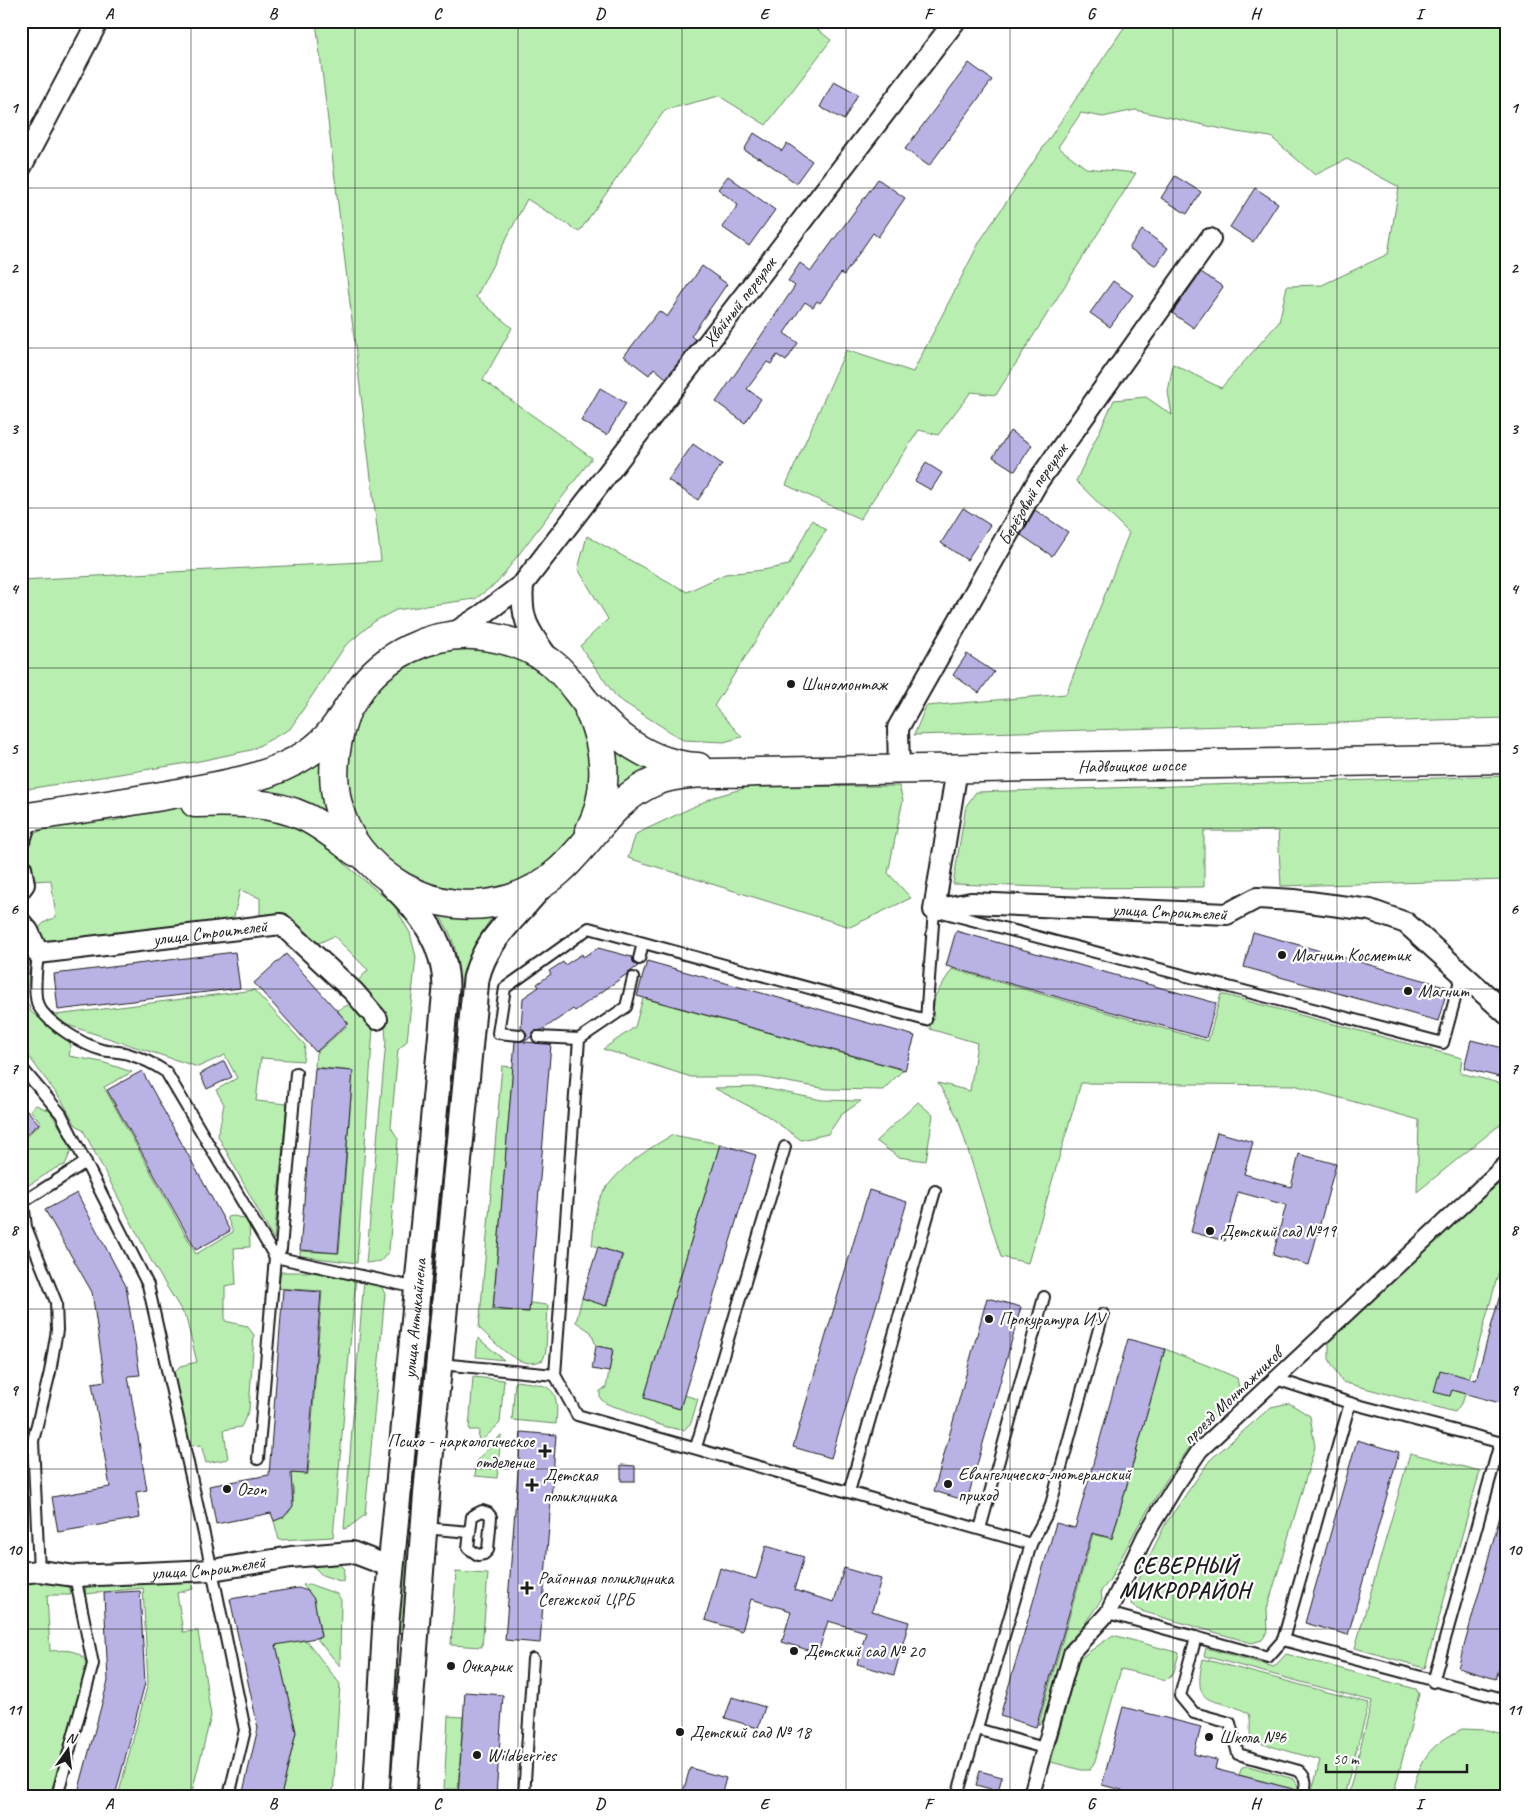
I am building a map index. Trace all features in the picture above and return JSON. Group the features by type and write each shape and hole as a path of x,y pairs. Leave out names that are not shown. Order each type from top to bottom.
{"main road":[{"path":"23,824 251,778 282,768 323,742 336,729 360,689 378,670 392,659 423,642 449,636 471,635 506,640 533,651 551,663 570,680 584,700 596,724 603,750 604,777 600,803 591,828 577,851"},
{"path":"584,700 620,738 646,754 677,766 757,772"},
{"path":"346,712 337,737 334,755 335,790 341,816 349,832 371,864"},
{"name":"Надвоицкое шоссе","path":"757,772 1507,759"},
{"path":"121,803 228,802 288,811 305,817 326,830 400,886 414,894 445,903 470,905 494,903 518,896 540,886 560,870 606,816 624,800 656,781 673,776 757,772"}],"street":[{"path":"21,167 98,21"},
{"name":"Хвойный переулок","path":"449,636 482,615 523,584 955,21"},
{"name":"Берёзовый переулок","path":"899,769 898,728 1038,481 1210,239"},
{"path":"523,584 521,604 526,625 551,663"},
{"path":"934,910 957,769"},
{"name":"улица Антикайнена","path":"371,864 408,898 420,914 439,947 446,975 443,1028 391,1567 376,1796"},
{"path":"21,868 24,884 21,888"},
{"name":"улица Антикайнена","path":"403,1796 423,1528 476,979 485,952 493,940 540,886"},
{"name":"улица Строителей","path":"934,910 971,903 1227,914 1256,898 1333,904 1370,910 1406,923 1507,1014"},
{"path":"21,923 28,931 38,953"},
{"name":"улица Строителей","path":"38,953 281,924 354,992 377,1019"},
{"name":"проезд Монтажников","path":"1032,1796 1072,1652 1108,1613 1145,1536 1200,1450 1507,1163"},
{"path":"395,1524 423,1528"},
{"name":"улица Строителей","path":"30,1572 75,1576 212,1570 291,1557 352,1552 391,1567"}],"lane":[{"path":"520,1035 498,1033 505,988 589,928 926,1020 934,910 1443,1043 1462,974"},
{"path":"639,959 643,943"},
{"path":"38,953 36,976 38,1006 57,1026 80,1040 100,1050 126,1053 149,1061 166,1072 274,1257 258,1459"},
{"path":"538,1037 579,1039 626,1007 633,978"},
{"path":"579,1039 555,1375 577,1415 696,1447 1032,1544"},
{"path":"21,1068 62,1114 148,1285 212,1570 245,1730 229,1796"},
{"path":"274,1257 281,1249 296,1074"},
{"path":"696,1447 785,1147"},
{"path":"30,1572 33,1441 50,1372 57,1321 56,1302 26,1227 23,1202 86,1162"},
{"path":"849,1492 936,1192"},
{"path":"274,1257 417,1288"},
{"path":"980,1529 1044,1297"},
{"path":"957,1796 1032,1544 1050,1508 1103,1314"},
{"path":"439,1364 555,1375"},
{"path":"1276,1379 1350,1403 1503,1444 1433,1682"},
{"path":"1108,1613 1268,1657 1283,1640 1350,1403"},
{"path":"423,1528 470,1532"},
{"path":"56,1796 93,1664 75,1576"},
{"path":"1196,1637 1180,1696 1194,1713 1230,1723 1238,1754 1299,1771 1305,1776 1306,1783 1303,1796"},
{"path":"1283,1640 1433,1682 1507,1700"},
{"path":"524,1796 533,1659"},
{"path":"977,1729 1044,1748"}],"green space":[{"path":"316,21 807,21 831,40 766,125 719,96 665,110 579,232 527,199 476,297 512,328 483,380 592,458 497,583 475,599 396,610 375,621 345,646 290,729 251,750 200,761 21,790 21,580 381,561"},
{"path":"1123,21 1507,21 1507,718 914,735 926,706 1066,694 1129,533 1076,481 1114,400 1146,397 1172,415 1168,392 1173,364 1221,388 1279,322 1287,286 1322,285 1388,254 1399,187 1347,159 1315,175 1271,137 1236,132 1135,110 1103,117 1081,113 1058,147 1086,168 1136,173 996,395 971,392 938,435 919,430 860,519 786,485 846,350 913,372 980,241 1125,26"},
{"path":"812,520 826,530 714,706 742,737 724,742 683,740 617,698 580,646 608,619 578,569 587,536 687,592 725,574 789,565"},
{"path":"468,646 504,652 526,661 546,674 564,692 577,712 586,734 592,770 586,806 577,828 564,848 546,866 526,879 504,888 468,894 432,888 410,879 390,866 372,848 359,828 350,806 344,770 350,734 359,712 372,692 390,674 410,661 432,652"},
{"path":"608,743 655,766 610,791"},
{"path":"330,746 338,824 191,798"},
{"path":"1507,776 1507,880 1281,886 1278,831 1204,831 1204,887 1074,888 953,884 966,806 976,792"},
{"path":"899,786 903,800 888,873 911,898 850,927 628,858 636,834 714,797 748,787"},
{"path":"212,803 310,829 346,865 394,905 410,933 416,957 407,1041 398,1050 391,1127 398,1139 389,1251 381,1261 366,1263 386,1041 384,1015 356,983 368,970 334,936 319,943 284,914 260,916 260,898 240,890 233,921 53,943 45,941 38,934 42,925 56,917 51,880 33,881 29,869 27,852 33,834 62,822 113,821 148,812"},
{"path":"436,911 495,914 478,940 468,964 461,1019 455,1018 458,975 455,950 445,924"},
{"path":"21,936 30,950 28,984 25,995 31,1012 68,1039 71,1046 69,1056 102,1062 132,1072 104,1087 196,1254 233,1232 227,1217 234,1216 249,1220 250,1247 234,1248 236,1284 225,1286 225,1321 247,1326 254,1335 249,1410 241,1427 224,1430 228,1459 206,1463 201,1445 184,1447 174,1373 180,1366 197,1362 186,1318 153,1264 83,1130 75,1124 62,1101 21,1046"},
{"path":"952,969 1208,1041 1221,994 1462,1058 1460,1073 1507,1085 1507,1119 1417,1192 1419,1120 1294,1085 1081,1083 1028,1263 1001,1257 958,1118 938,1083 970,1091 977,1043 930,1029 935,996"},
{"path":"254,990 305,1045 303,1061 261,1058 256,1101 287,1104 274,1240 218,1136 224,1104 216,1090 237,1078 225,1055 198,1067 61,1023 56,1015"},
{"path":"643,998 903,1070 883,1090 827,1089 759,1077 691,1077 603,1049 635,1027"},
{"path":"355,1002 373,1028 357,1263 300,1256 300,1251 339,1253 353,1071 315,1067 316,1053 349,1024 337,1010"},
{"path":"502,1066 513,1067 493,1309 528,1312 530,1303 548,1305 546,1351 543,1360 534,1363 525,1362 508,1354 479,1328"},
{"path":"758,1087 822,1100 861,1101 841,1115 828,1134 801,1140 766,1115 714,1088"},
{"path":"918,1102 933,1115 926,1161 898,1157 876,1141"},
{"path":"36,1105 50,1111 67,1139 71,1151 65,1165 56,1168 21,1190 21,1141 41,1123 30,1110"},
{"path":"673,1135 720,1144 644,1398 679,1409 684,1395 698,1399 691,1423 684,1430 655,1423 609,1405 600,1398 600,1391 606,1388 613,1349 596,1346 591,1332 576,1322 582,1298 607,1306 623,1255 592,1245 595,1214 600,1198 613,1179 622,1170"},
{"path":"1507,1178 1507,1242 1463,1401 1455,1412 1342,1382 1329,1359 1329,1341 1469,1207"},
{"path":"281,1272 310,1272 356,1277 333,1537 279,1540 274,1521 286,1515 293,1504 293,1487 285,1485 284,1473 308,1474 322,1291 275,1288"},
{"path":"364,1278 380,1284 385,1294 365,1515 344,1529"},
{"path":"478,1338 504,1360 476,1357"},
{"path":"1165,1349 1237,1378 1239,1388 1192,1444 1165,1482 1138,1526 1109,1581 1101,1591 1102,1599 1069,1646 1046,1717 1038,1725 1093,1534 1112,1539"},
{"path":"473,1377 504,1380 500,1423 478,1444 479,1430 469,1430"},
{"path":"515,1381 537,1384 550,1389 556,1401 556,1424 512,1420"},
{"path":"1289,1403 1310,1416 1315,1447 1267,1609 1268,1631 1262,1640 1252,1643 1141,1611 1131,1604 1134,1587 1166,1523 1210,1460 1271,1407"},
{"path":"501,1435 497,1478 475,1476 477,1460"},
{"path":"1410,1453 1480,1471 1425,1668 1355,1648"},
{"path":"409,1540 413,1541 406,1635 396,1634 404,1543"},
{"path":"338,1563 344,1569 343,1582 322,1575 311,1564"},
{"path":"456,1572 488,1574 482,1647 451,1645"},
{"path":"21,1577 69,1585 71,1595 47,1595 50,1651 71,1651 81,1655 87,1664 50,1796 21,1796"},
{"path":"189,1577 193,1589 177,1593 183,1632 198,1631 211,1716 191,1796 118,1796 148,1683 143,1588 85,1594 87,1579"},
{"path":"309,1584 337,1594 341,1600 340,1666 316,1638 321,1636 314,1599 303,1585"},
{"path":"272,1628 299,1641 306,1640 340,1684 333,1796 281,1796 296,1732"},
{"path":"1113,1635 1179,1653 1174,1672 1166,1680 1121,1669 1095,1761 1090,1770 1081,1770 1051,1762 1079,1659"},
{"path":"1206,1648 1274,1667 1286,1654 1416,1689 1419,1694 1393,1796 1348,1796 1372,1701 1204,1656"},
{"path":"1203,1659 1369,1703 1344,1796 1311,1796 1320,1760 1252,1741 1249,1714 1238,1708 1210,1700 1204,1695 1200,1688"},
{"path":"393,1665 403,1666 393,1796 381,1796"},
{"path":"448,1716 463,1717 458,1789 444,1789"},
{"path":"1462,1729 1487,1730 1507,1735 1507,1796 1411,1796 1418,1772 1427,1755 1450,1735"},
{"path":"1248,1766 1294,1779 1298,1786 1296,1796 1275,1796 1277,1785 1239,1775 1242,1767"}],"building":[{"path":"969,63 992,80 929,166 905,149"},
{"path":"834,81 858,94 844,120 820,107"},
{"path":"754,133 782,151 787,143 812,161 796,183 759,157 744,150"},
{"path":"728,176 775,210 749,246 722,227 738,205 718,189"},
{"path":"1175,176 1201,192 1187,214 1161,198"},
{"path":"878,179 905,198 878,237 873,233 844,275 841,273 820,303 817,301 813,307 805,302 784,333 798,343 786,361 777,355 771,364 767,362 747,389 761,399 745,423 716,402 795,286 788,281 800,263 811,271"},
{"path":"1255,188 1278,203 1253,242 1230,227"},
{"path":"1142,230 1168,248 1156,266 1129,248"},
{"path":"702,266 727,284 691,336 696,340 666,378 654,368 649,375 624,356 659,311 667,317"},
{"path":"1201,272 1223,287 1194,328 1172,313"},
{"path":"1113,281 1133,295 1110,327 1090,313"},
{"path":"600,388 626,403 607,435 581,421"},
{"path":"1010,431 1032,445 1015,471 993,457"},
{"path":"693,444 722,464 698,500 668,480"},
{"path":"926,463 942,473 931,490 915,481"},
{"path":"963,508 990,525 967,560 941,543"},
{"path":"1035,510 1068,532 1052,556 1021,535"},
{"path":"967,654 994,672 979,693 953,675"},
{"path":"956,931 1216,1003 1206,1038 946,966"},
{"path":"1253,932 1448,987 1438,1021 1244,967"},
{"path":"598,948 632,957 634,964 638,966 575,1011 573,1009 542,1030 534,1031 531,1037 524,1042 551,1044 529,1312 493,1309 515,1041 523,1041 527,1036 526,1032 521,1028 523,998 539,987 537,984 551,974 549,971 563,962 565,965 582,954 583,957"},
{"path":"235,952 240,988 58,1010 54,974"},
{"path":"286,954 348,1023 316,1052 254,983"},
{"path":"647,961 915,1036 905,1070 637,996"},
{"path":"1471,1040 1507,1049 1507,1079 1464,1068"},
{"path":"224,1061 232,1077 207,1089 200,1074"},
{"path":"315,1068 353,1071 338,1253 300,1250"},
{"path":"142,1071 230,1231 196,1250 107,1090"},
{"path":"21,1103 39,1124 21,1139"},
{"path":"1217,1132 1253,1142 1244,1174 1291,1187 1299,1154 1336,1164 1309,1265 1273,1255 1286,1205 1238,1192 1225,1241 1191,1232"},
{"path":"720,1144 756,1155 680,1409 644,1398"},
{"path":"869,1190 907,1202 831,1458 793,1447"},
{"path":"77,1193 126,1286 140,1375 128,1376 147,1490 136,1492 140,1518 58,1532 52,1497 110,1487 92,1383 105,1381 92,1292 45,1210"},
{"path":"598,1247 622,1255 606,1306 582,1298"},
{"path":"1502,1288 1507,1288 1507,1405 1452,1390 1450,1396 1434,1392 1440,1370 1476,1380"},
{"path":"283,1289 321,1292 307,1474 291,1473 293,1506 284,1517 274,1521 271,1513 216,1524 209,1486 269,1475"},
{"path":"987,1298 1021,1307 967,1501 934,1491"},
{"path":"1128,1339 1165,1349 1112,1538 1092,1533 1036,1727 1000,1716 1056,1523 1075,1528"},
{"path":"596,1346 613,1349 609,1372 592,1369"},
{"name":"Районная поликлиника Сегежской ЦРБ","path":"521,1432 556,1435 540,1643 505,1640"},
{"path":"1357,1440 1399,1452 1348,1635 1305,1623"},
{"path":"621,1465 635,1466 635,1481 621,1481"},
{"path":"1502,1509 1507,1510 1507,1643 1496,1679 1458,1668"},
{"path":"766,1546 804,1557 794,1590 834,1602 844,1568 881,1579 872,1611 909,1622 894,1675 857,1664 866,1632 828,1621 818,1653 782,1642 791,1611 751,1599 742,1631 705,1620 720,1568 756,1579"},
{"path":"298,1588 308,1591 314,1599 321,1637 276,1645 296,1732 281,1796 242,1796 258,1728 230,1599"},
{"path":"140,1591 145,1683 115,1796 77,1796 108,1681 104,1593"},
{"path":"465,1692 503,1695 496,1796 458,1796"},
{"path":"732,1697 765,1707 758,1728 725,1718"},
{"path":"1123,1707 1201,1727 1194,1754 1217,1760 1215,1769 1297,1790 1296,1796 1120,1796 1122,1790 1102,1785"},
{"path":"690,1768 726,1778 721,1796 682,1796"},
{"path":"980,1771 1002,1777 998,1791 976,1785"}],"place":[{"name":"Шиномонтаж","path":"791,684"},
{"name":"Магнит Косметик","path":"1282,955"},
{"name":"Магнит","path":"1408,991"},
{"name":"Детский сад №19","path":"1210,1231"},
{"name":"Прокуратура ИУ","path":"989,1319"},
{"name":"Психо - наркологическое отделение","path":"545,1451"},
{"name":"Евангелическо-лютеранский приход","path":"948,1484"},
{"name":"Детская поликлиника","path":"532,1485"},
{"name":"Ozon","path":"227,1489"},
{"name":"Районная поликлиника Сегежской ЦРБ","path":"527,1588"},
{"name":"Детский сад № 20","path":"794,1651"},
{"name":"Очкарик","path":"451,1666"},
{"name":"Детский сад № 18","path":"680,1732"},
{"name":"Школа №6","path":"1209,1737"},
{"name":"Wildberries","path":"477,1755"}],"district":[{"name":"СЕВЕРНЫЙ МИКРОРАЙОН","path":"1185,1578"}]}
